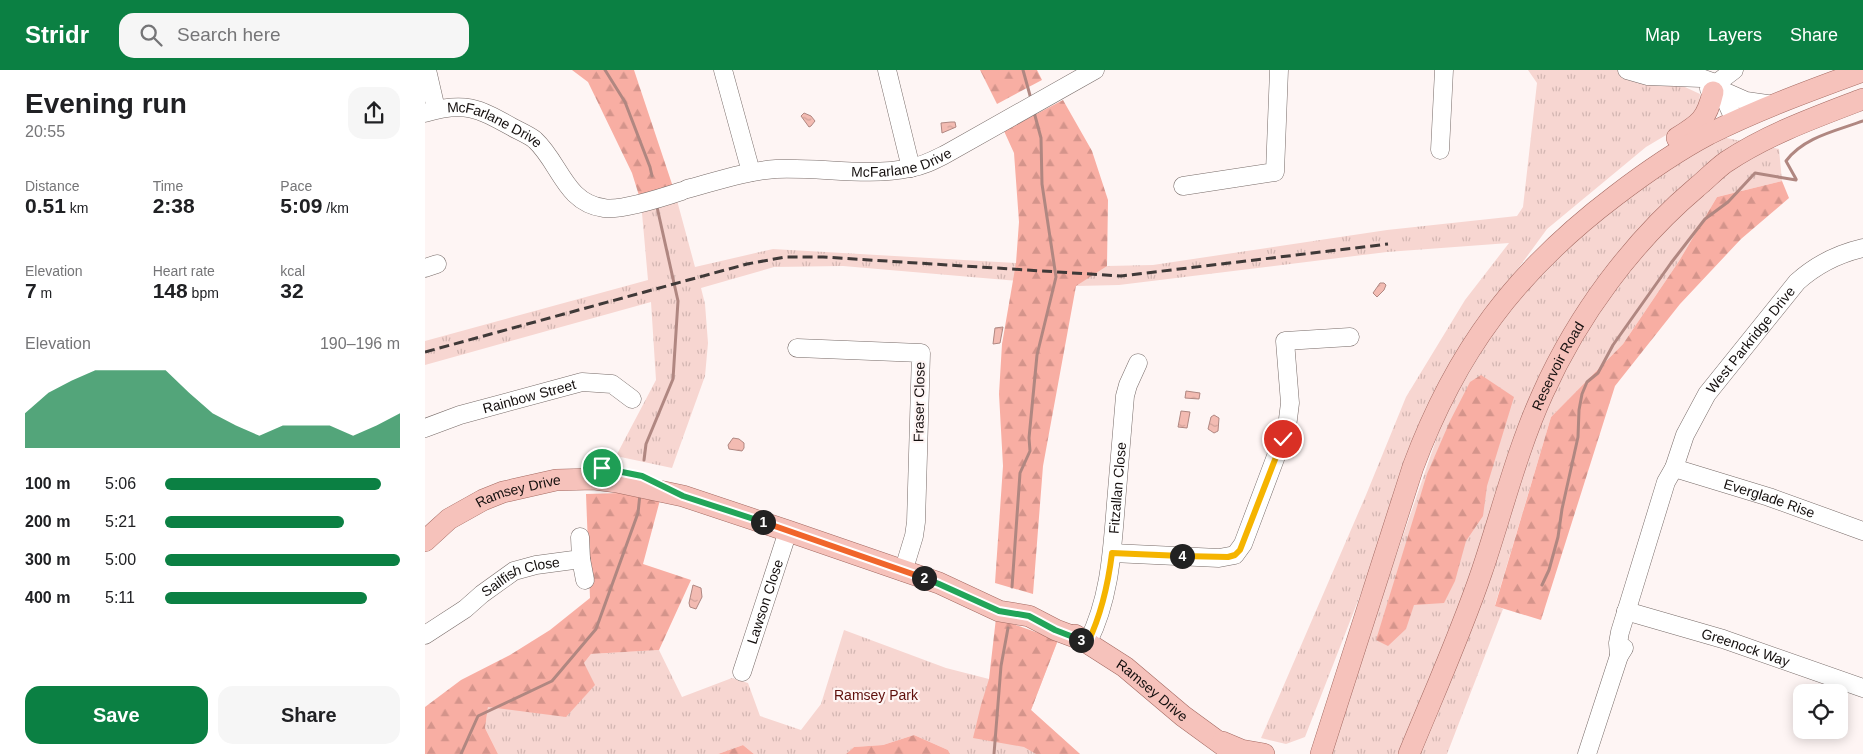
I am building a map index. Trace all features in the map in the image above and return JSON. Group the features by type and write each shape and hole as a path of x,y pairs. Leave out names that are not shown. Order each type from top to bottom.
{"main road":[{"path":"1512,291 1543,257 1580,223 1657,164 1773,105 1863,71"},
{"path":"1317,751 1427,430 1451,381 1476,338 1512,291 1544,244 1571,216 1647,156 1698,126 1709,110 1715,88"},
{"path":"1734,126 1744,134 1758,134 1795,116 1863,91"},
{"name":"Reservoir Road","path":"1409,754 1482,572 1529,427 1542,393 1579,325 1635,248 1668,213 1726,163 1792,127 1863,100"},
{"path":"1726,163 1735,148 1734,126"},
{"name":"Ramsey Drive","path":"425,528 455,504 488,487 520,476 559,468 602,468 621,471 642,476 683,496"},
{"name":"Ramsey Drive","path":"425,541 449,520 483,500 539,482 575,478 595,479 683,496 939,584 999,611 1029,616 1055,630 1088,642 1125,667 1183,716 1235,754"},
{"path":"1421,754 1452,678 1457,637"},
{"name":"Ramsey Drive","path":"1215,739 1241,750 1264,754"}],"street":[{"path":"427,70 431,111"},
{"path":"723,70 751,172"},
{"path":"887,70 911,168"},
{"name":"McFarlane Drive","path":"431,111 461,106 483,111 535,140 567,186 582,200 604,208 616,208 751,172 778,169 887,171 911,168 930,162 1095,70"},
{"path":"1183,186 1275,172 1279,70"},
{"path":"1440,150 1444,70"},
{"path":"1627,70 1648,76 1701,78 1715,88 1746,100 1773,105"},
{"path":"1715,88 1734,70"},
{"path":"1715,88 1734,126"},
{"name":"West Parkridge Drive","path":"1593,752 1619,656 1630,636 1632,613 1676,485 1674,468 1685,435 1707,394 1797,282 1829,258 1863,248"},
{"path":"1112,553 1219,558 1235,555 1243,544 1287,427 1290,403 1285,341 1351,337"},
{"name":"Fraser Close","path":"797,348 921,354 916,522 914,536 903,572"},
{"name":"Fitzallan Close","path":"1088,642 1107,590 1112,553 1125,396 1131,376 1138,363"},
{"name":"Rainbow Street","path":"425,428 460,415 582,382 611,384 632,399"},
{"name":"Everglade Rise","path":"1674,468 1769,497 1863,531"},
{"name":"Lawson Close","path":"742,672 788,531"},
{"name":"Sailfish Close","path":"425,635 431,633 465,609 482,594 514,572 536,565 581,559 580,537"},
{"path":"581,559 585,580"},
{"name":"Greenock Way","path":"1632,613 1723,639 1863,688"},
{"path":"425,621 447,620"}],"green space":[{"path":"572,70 634,70 675,193 641,202 632,173 588,82"},
{"path":"980,70 1037,70 1042,80 997,104"},
{"path":"1528,70 1623,70 1672,81 1700,94 1698,116 1646,147 1547,229 1452,359 1305,737 1286,744 1261,738 1366,495 1406,397 1465,300 1509,243 1387,252 1119,285 1076,286 843,266 774,267 701,288 705,304 708,343 705,376 672,468 616,456 656,380 651,302 425,365 425,341 648,280 641,202 675,193 695,267 773,249 1016,263 1107,266 1153,265 1387,230 1517,216 1523,207 1537,83"},
{"path":"1063,100 1092,151 1108,200 1107,266 1076,286 1043,466 1033,594 995,583 1003,466 999,394 1002,344 1016,263 1019,222 1014,153 1004,131"},
{"path":"1722,137 1779,149 1782,181 1717,197 1679,261 1623,344 1551,417 1495,605 1503,609 1447,754 1331,754 1363,652 1445,414 1503,315 1614,203"},
{"path":"1782,181 1789,198 1741,239 1680,304 1615,386 1541,620 1495,606 1551,417 1623,344 1679,261 1717,197"},
{"path":"1481,375 1514,397 1487,486 1483,516 1466,541 1455,581 1444,603 1414,605 1406,629 1388,646 1376,640 1427,474 1450,421 1470,382"},
{"path":"620,493 660,500 643,564 691,580 659,650 591,654 584,663 595,685 566,717 488,707 485,728 498,754 425,754 425,707 461,680 510,655 550,630 590,598 586,494"},
{"path":"996,618 1058,640 1031,710 1080,754 1036,754 1024,747 973,738 989,679"},
{"name":"Ramsey Park","path":"844,630 946,668 989,679 1058,640 1031,710 1080,754 950,754 948,750 914,735 883,745 854,747 846,754 754,754 743,745 718,754 498,754 485,728 488,707 584,663 591,654 659,650 682,697 732,678 748,683 760,716 801,730 821,704"},
{"path":"914,735 948,750 950,754 846,754 854,747 883,745"},
{"path":"743,745 754,754 718,754"}],"water":[{"path":"804,113 811,116 815,121 809,127 801,116"},
{"path":"955,122 956,127 942,133 941,123"},
{"path":"1380,283 1386,285 1377,297 1373,293"},
{"path":"1003,327 1000,343 993,344 995,328"},
{"path":"1186,391 1200,393 1199,399 1185,398"},
{"path":"1181,411 1190,412 1187,428 1178,427"},
{"path":"1214,415 1219,418 1218,431 1214,433 1208,429 1211,417"},
{"path":"733,438 739,439 744,443 742,451 729,449 728,445"},
{"path":"693,585 701,588 702,597 696,609 690,607 689,603"}],"waterway":[{"path":"605,70 625,102 652,176"},
{"path":"1023,70 1031,99"},
{"path":"1012,587 1020,473 1030,451 1029,438 1037,355 1056,277 1042,184 1041,138 1034,112"},
{"path":"1796,179 1786,161 1793,153 1811,140 1863,121"},
{"path":"1542,585 1549,570 1558,537 1562,509 1578,437 1579,410 1582,394 1587,382 1598,373 1613,345 1671,263 1705,219 1728,202 1755,173 1796,180"},
{"path":"644,460 646,444 673,379 678,301 657,207"},
{"path":"461,754 478,716 552,681 596,629 638,513 640,494"},
{"path":"994,754 1001,666 1008,628"}],"railway":[{"path":"425,352 747,264 785,257 823,257 1121,276 1388,244"}],"route":[{"path":"602,468 642,476 683,496 939,584 1004,613 1029,616 1055,630 1088,642 1103,605 1112,553 1219,558 1235,555 1240,550 1283,439"}]}
